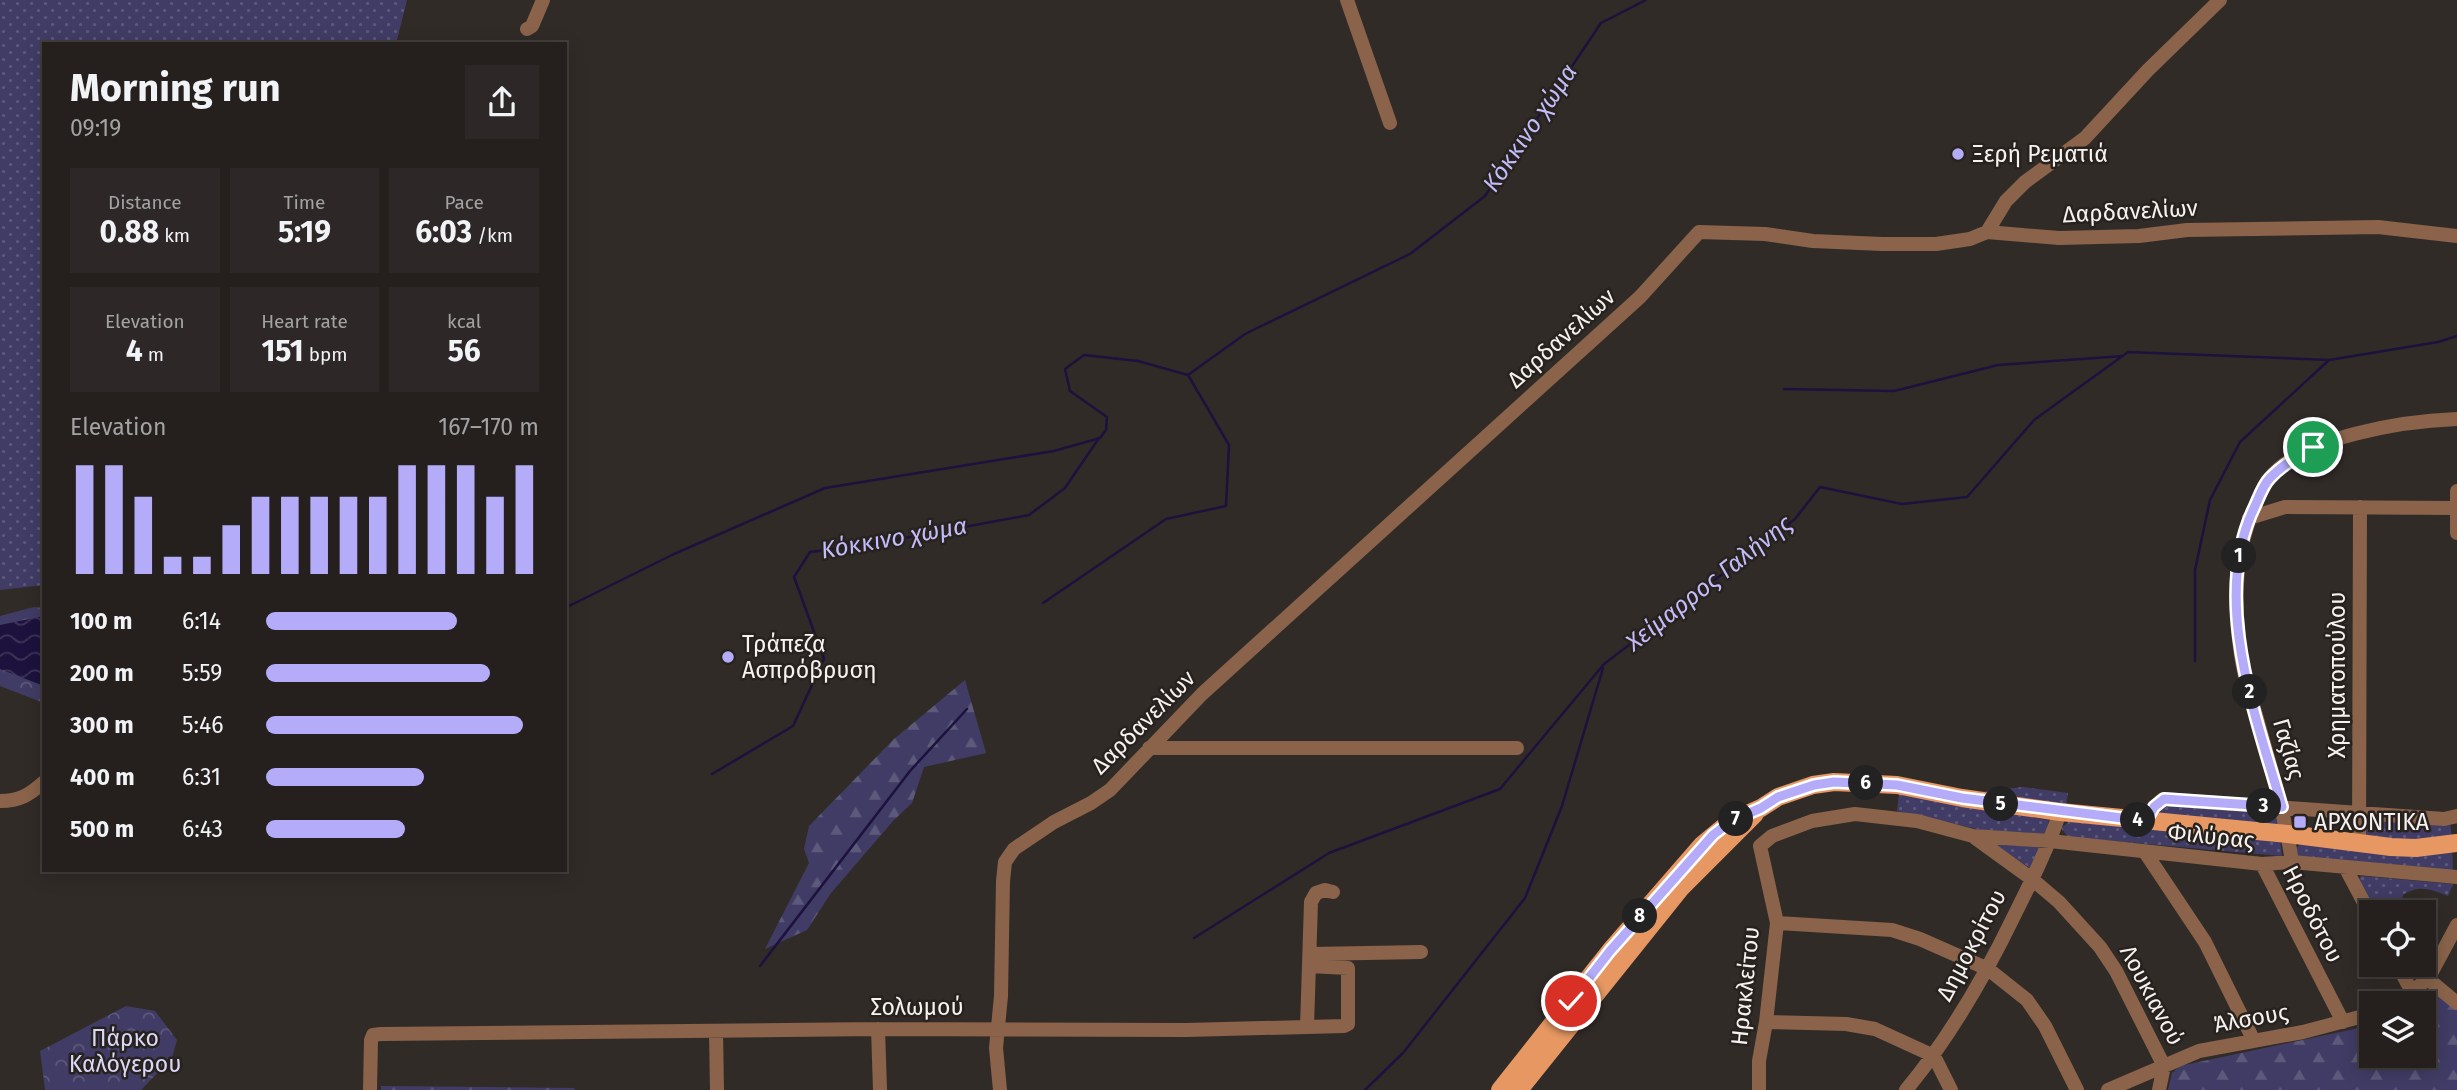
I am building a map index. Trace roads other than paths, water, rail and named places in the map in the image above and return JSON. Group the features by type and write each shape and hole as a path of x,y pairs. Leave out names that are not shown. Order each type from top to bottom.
{"main road":[{"path":"1500,1090 1610,951 1703,845 1731,821 1795,790 1834,782 1897,785 1962,798 2060,812 2416,848 2457,844"},
{"path":"1519,1090 1680,889 1761,808"}],"street":[{"path":"527,29 532,26 543,0"},
{"path":"1347,0 1390,123"},
{"path":"1987,232 2006,201 2025,182 2085,138 2148,70 2220,0"},
{"name":"Δαρδανελίων","path":"1000,1090 996,1048 1002,996 1002,898 1005,862 1014,849 1110,790 1202,694 1640,297 1699,232 1765,234 1813,241 1936,244 1970,239 1987,232 2059,238 2138,236 2187,230 2378,227 2457,236"},
{"name":"Γαζίας","path":"2292,862 2282,807 2241,656 2237,565 2249,518 2268,480 2289,460 2313,447 2377,430 2457,419"},
{"path":"2457,491 2457,533"},
{"path":"2249,518 2285,507 2457,508"},
{"name":"Χρηματοπούλου","path":"2359,843 2360,507"},
{"path":"1149,748 1517,748"},
{"path":"0,801 27,797 42,784"},
{"path":"2146,821 2154,807 2164,799 2444,819 2457,816"},
{"name":"Δημοκρίτου","path":"1906,1090 1934,1056 1988,968 2050,841 2060,812"},
{"name":"Φιλύρας","path":"1760,846 1772,836 1812,821 1855,814 1917,821 1973,836 2050,841 2262,864 2292,862 2457,877"},
{"name":"Λουκιανού","path":"1973,836 2059,902 2100,947 2116,971 2164,1066"},
{"name":"Ηρακλείτου","path":"1759,1090 1759,1061 1777,923 1760,846"},
{"path":"2145,852 2205,942 2254,1041"},
{"name":"Ηροδότου","path":"2262,864 2343,1022"},
{"path":"2345,867 2363,900"},
{"path":"1307,1027 1311,902 1316,892 1333,892"},
{"path":"1777,923 1892,930 1988,968 2027,1000 2045,1026 2077,1090"},
{"path":"2413,991 2428,979 2457,925"},
{"path":"1310,960 1421,952"},
{"name":"Σολωμού","path":"370,1090 373,1035 878,1030 1173,1031 1348,1024 1348,968 1310,960"},
{"path":"2428,979 2457,1003"},
{"name":"Άλσους","path":"2108,1090 2199,1051 2303,1032 2359,1017"},
{"path":"1766,1022 1861,1025 1896,1037 1934,1056 1951,1090"},
{"path":"878,1030 880,1090"},
{"path":"716,1031 717,1090"},
{"path":"2159,1090 2164,1066"}],"water":[{"path":"42,616 42,685 0,669 0,625"}],"waterway":[{"name":"Κόκκινο χώμα","path":"567,607 674,554 825,488 1054,451 1100,438 1106,430 1107,417 1070,391 1065,369 1084,355 1138,361 1188,375 1245,334 1410,254 1485,196 1601,23 1646,0"},
{"name":"Χείμαρρος Γαλήνης","path":"1194,938 1329,853 1500,789 1604,664 1795,519 1820,487 1902,504 1967,497 2034,420 2128,352 2329,360 2438,342 2457,336"},
{"path":"1784,389 1894,391 1998,365 2123,356"},
{"path":"2195,661 2195,570 2210,500 2240,442 2329,360"},
{"name":"Κόκκινο χώμα","path":"1043,603 1166,519 1226,506 1229,445 1188,375"},
{"name":"Κόκκινο χώμα","path":"712,774 793,726 824,659 794,577 810,552 867,545 1029,515 1065,488 1099,438"},
{"name":"Χείμαρρος Γαλήνης","path":"1365,1090 1403,1053 1525,898 1562,806 1603,668"},
{"name":"Κόκκινο χώμα","path":"760,966 910,771 967,709"}],"place":[{"name":"Ξερή Ρεματιά","path":"1958,154"},
{"name":"Τράπεζα Ασπρόβρυση","path":"728,657"},
{"name":"ΑΡΧΟΝΤΙΚΑ","path":"2300,822"}],"park label":[{"name":"Πάρκο Καλόγερου","path":"125,1051"}]}
